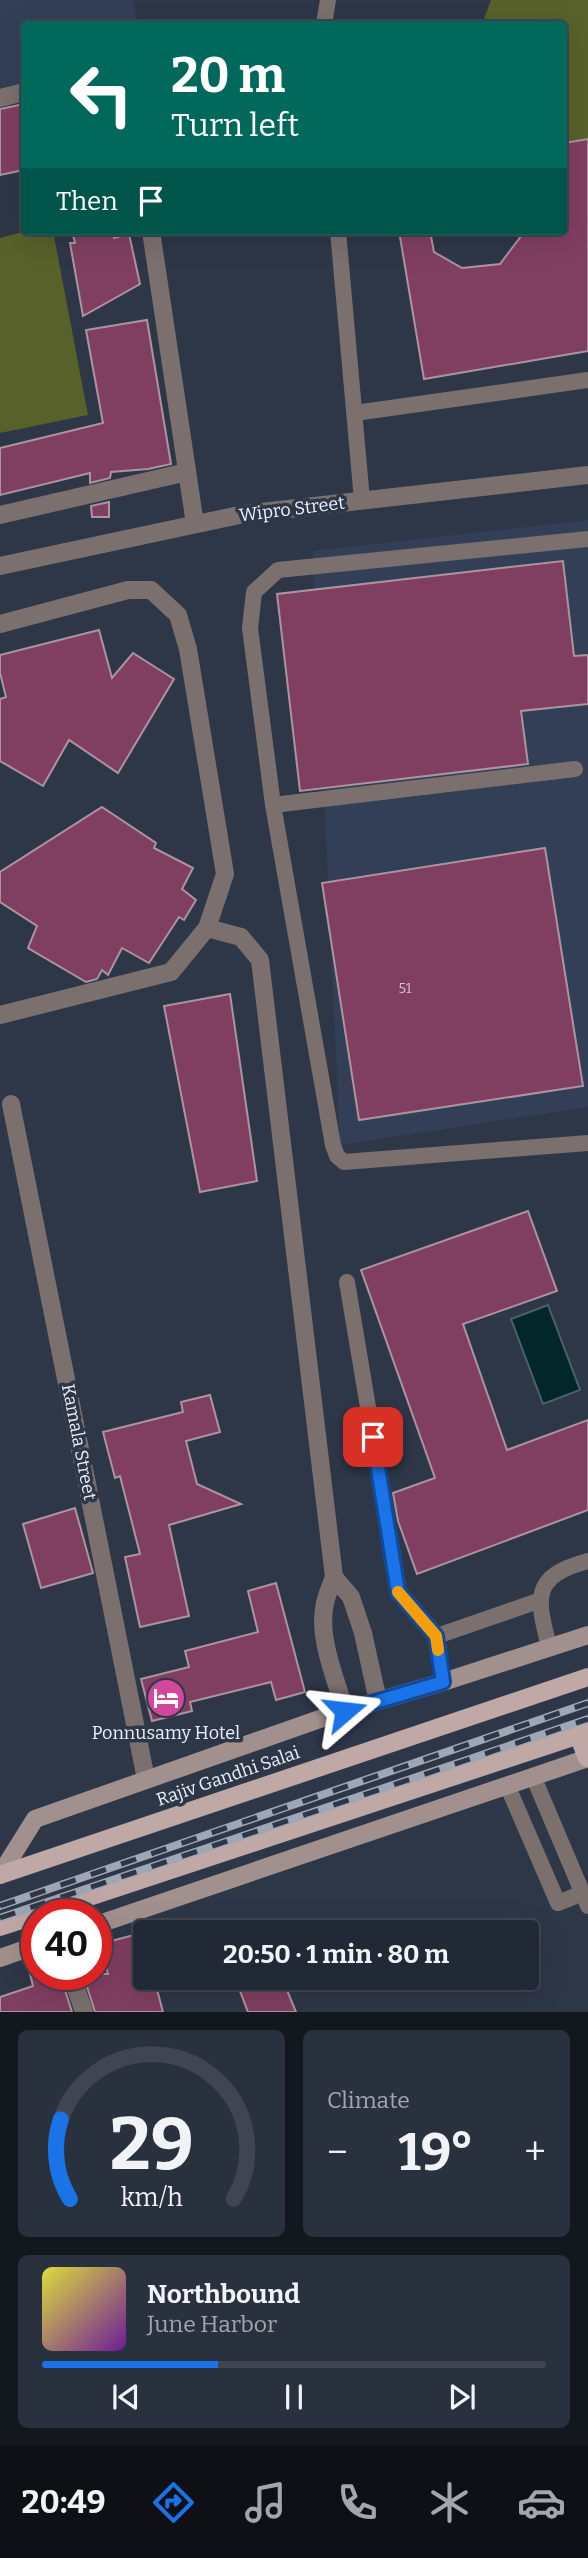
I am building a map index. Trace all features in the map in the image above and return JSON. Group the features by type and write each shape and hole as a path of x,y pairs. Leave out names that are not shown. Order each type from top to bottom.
{"main road":[{"name":"Rajiv Gandhi Salai","path":"0,1875 588,1677"},
{"path":"85,1899 583,1733 588,1758"},
{"path":"0,1927 21,1920"}],"street":[{"path":"0,98 21,93"},
{"path":"152,235 195,524"},
{"path":"0,515 187,472"},
{"name":"Wipro Street","path":"0,566 244,514 588,475"},
{"path":"0,624 128,590 152,590 178,615 188,649 225,874 207,929 171,972 0,1015"},
{"path":"207,929 240,937 260,960 334,1577 324,1604 323,1620 326,1643 345,1711"},
{"name":"Kamala Street","path":"11,1104 146,1779"},
{"path":"334,1577 351,1597 363,1633 378,1701"},
{"path":"0,1875 35,1819 345,1711 588,1634"},
{"path":"112,1920 588,1758"},
{"path":"0,1958 21,1951"},
{"path":"77,1990 85,2012"}],"lane":[{"path":"324,21 328,0"},
{"path":"338,235 362,500"},
{"path":"355,413 588,380"},
{"path":"588,539 278,570 254,592 250,628 273,806 337,1156 344,1162 588,1143"},
{"path":"273,806 575,769"},
{"path":"347,1282 398,1592 436,1636 443,1682"},
{"path":"549,1646 540,1614 541,1589 554,1574 588,1560"},
{"path":"436,1636 541,1600"},
{"path":"507,1785 558,1903 585,1900 533,1776"}],"shaded area":[{"path":"0,0 133,0 137,21 21,21 21,84 0,88"},
{"path":"588,520 588,1107 340,1145 313,551"},
{"path":"548,1305 580,1390 543,1404 511,1319"}],"green space":[{"path":"491,0 588,0 588,139 567,142 567,21 483,21"},
{"path":"21,232 21,235 54,235 88,415 0,433 0,238"}],"building":[{"path":"21,105 21,171 0,175 0,109"},
{"path":"588,139 588,351 424,379 400,235 431,235 434,252 462,268 500,264 522,235 567,235 567,142"},
{"path":"73,235 114,235 114,238 129,235 140,284 83,316 70,243 75,243"},
{"path":"147,320 171,464 111,472 110,478 90,483 90,473 0,495 0,448 103,423 86,330"},
{"path":"109,502 109,517 92,517 91,506"},
{"path":"563,561 574,656 588,655 588,704 521,711 528,764 300,791 277,594"},
{"path":"99,630 112,678 133,653 174,679 118,773 69,740 43,786 0,761 0,699 6,697 0,673 0,655"},
{"path":"102,807 156,843 154,848 193,868 182,889 196,900 184,920 179,917 149,963 122,948 108,975 102,970 97,979 86,982 28,948 37,926 0,902 0,872"},
{"path":"545,848 583,1086 359,1120 322,883"},
{"path":"230,994 257,1181 200,1192 164,1006"},
{"path":"528,1211 557,1291 463,1324 507,1450 588,1420 588,1510 417,1574 398,1521 393,1493 435,1478 361,1270"},
{"path":"210,1395 220,1432 186,1441 197,1484 241,1504 169,1525 189,1616 140,1627 125,1557 140,1554 120,1476 115,1478 103,1432 183,1412 181,1402"},
{"path":"75,1508 93,1573 41,1588 23,1524"},
{"path":"276,1583 305,1692 276,1700 271,1682 190,1702 192,1711 152,1721 141,1679 189,1667 185,1651 258,1632 248,1591"},
{"path":"133,1935 133,1990 157,1990 163,2012 95,2012 88,1990 112,1990 112,1941"},
{"path":"21,1990 65,1990 72,2012 0,2012 0,1997"},
{"path":"240,1990 287,1990 296,2012 248,2012"}],"railway":[{"path":"0,1906 588,1703"},
{"path":"0,1918 588,1719"}],"slow traffic":[{"path":"398,1592 436,1636 438,1650"}],"place":[{"name":"Ponnusamy Hotel","path":"166,1698"}],"route":[{"path":"345,1711 443,1682 436,1636 398,1592 373,1437"}]}
